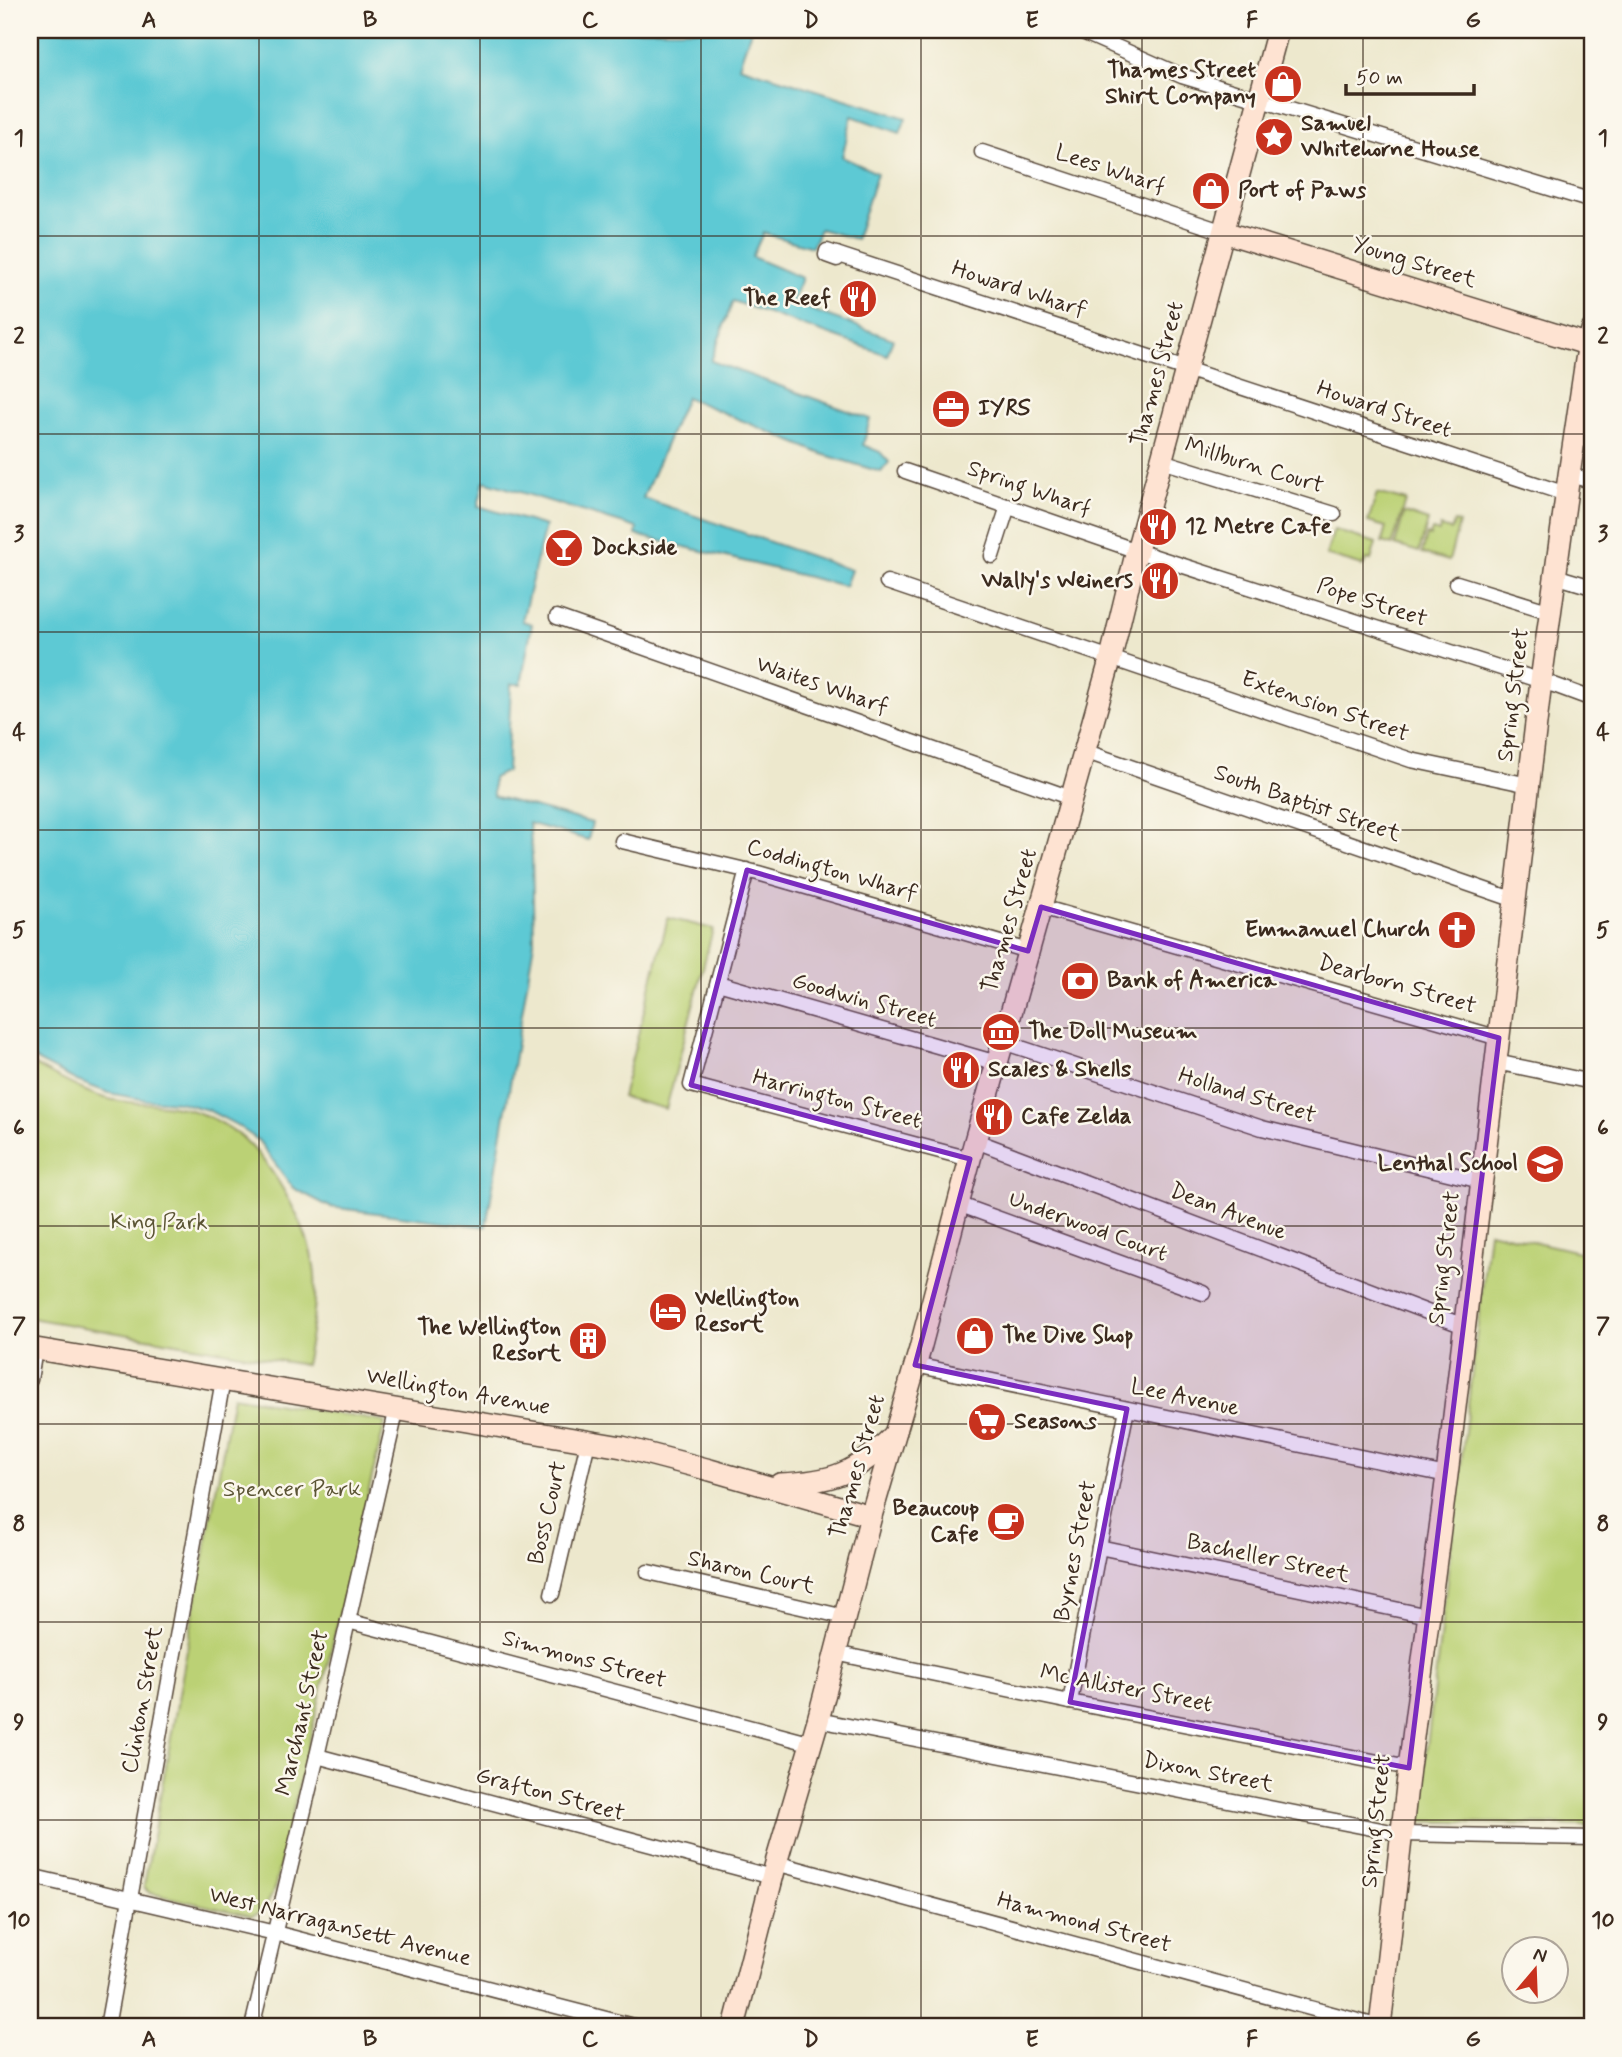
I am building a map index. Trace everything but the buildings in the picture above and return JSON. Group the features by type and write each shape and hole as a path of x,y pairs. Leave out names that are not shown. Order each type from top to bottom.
{"main road":[{"name":"Thames Street","path":"734,2027 774,1870 818,1720 870,1516 915,1365 1111,657 1278,30"},
{"name":"Young Street","path":"1224,232 1591,341"},
{"name":"Spring Street","path":"1380,2027 1541,681 1591,341"},
{"name":"Wellington Avenue","path":"32,1349 622,1447 870,1516"},
{"path":"762,1484 825,1480 859,1465 893,1436"}],"street":[{"path":"1078,30 1182,76 1592,201"},
{"name":"Lees Wharf","path":"982,152 1224,232"},
{"name":"Howard Wharf","path":"837,254 1187,370"},
{"name":"Howard Street","path":"1187,370 1568,484 1592,481"},
{"name":"Millburn Court","path":"1162,461 1334,514"},
{"name":"Spring Wharf","path":"905,471 1138,551"},
{"path":"992,556 1008,506"},
{"name":"Pope Street","path":"1138,551 1592,699"},
{"path":"1555,576 1592,587"},
{"name":"Extension Street","path":"887,582 1411,760 1529,785"},
{"path":"1457,583 1551,612"},
{"name":"Waites Wharf","path":"557,617 1071,799"},
{"name":"South Baptist Street","path":"1084,751 1516,900"},
{"name":"Coddington Wharf","path":"622,841 747,870 1028,951"},
{"path":"718,983 747,870"},
{"name":"Dearborn Street","path":"1041,907 1499,1038"},
{"name":"Goodwin Street","path":"718,983 997,1063"},
{"name":"Harrington Street","path":"718,983 691,1085 973,1150"},
{"name":"Holland Street","path":"1003,1042 1262,1128 1481,1181"},
{"path":"1496,1062 1592,1082"},
{"name":"Dean Avenue","path":"973,1150 1464,1326"},
{"name":"Underwood Court","path":"958,1204 1203,1293"},
{"path":"30,1380 32,1349"},
{"name":"Lee Avenue","path":"915,1365 1447,1475"},
{"name":"Clinton Street","path":"107,2027 223,1380"},
{"name":"Marchant Street","path":"252,2027 397,1408"},
{"name":"Byrnes Street","path":"1070,1702 1127,1409"},
{"name":"Boss Court","path":"552,1594 588,1442"},
{"name":"Bacheller Street","path":"1099,1547 1428,1616"},
{"name":"Sharon Court","path":"648,1572 845,1618"},
{"name":"Simmons Street","path":"348,1620 810,1743"},
{"name":"Mc Allister Street","path":"835,1653 1409,1768"},
{"name":"Dixon Street","path":"818,1720 1402,1834 1592,1838"},
{"name":"Grafton Street","path":"317,1756 774,1870"},
{"name":"Hammond Street","path":"774,1870 1380,2027"},
{"name":"West Narragansett Avenue","path":"30,1876 275,1933 637,2027"}],"highlighted area":[{"path":"747,870 1028,951 1041,907 1499,1038 1409,1768 1070,1702 1127,1409 915,1365 970,1159 691,1085"}],"green space":[{"path":"1377,493 1406,501 1392,545 1382,542 1386,527 1368,522"},
{"path":"1404,513 1428,521 1419,552 1395,545"},
{"path":"1454,522 1459,523 1449,561 1422,553 1427,535 1430,536 1432,530 1439,532 1440,527 1451,530"},
{"path":"1334,530 1376,543 1371,560 1366,559 1363,566 1326,555"},
{"path":"668,918 713,929 666,1109 622,1097"},
{"name":"King Park","path":"30,1063 92,1094 122,1101 178,1107 203,1114 231,1129 256,1152 290,1202 307,1239 312,1258 315,1298 305,1365 30,1318"},
{"path":"1489,1231 1592,1255 1592,1826 1418,1821"},
{"name":"Spencer Park","path":"233,1396 385,1422 275,1886 264,1909 251,1916 150,1893 144,1886"}],"water":[{"path":"30,30 751,30 739,66 906,118 900,133 852,116 842,157 877,173 856,239 820,229 812,247 763,233 752,257 802,278 792,303 893,339 887,355 733,301 711,361 870,419 863,445 880,452 889,462 881,472 822,454 686,397 643,498 851,570 845,586 636,535 637,528 484,481 478,506 545,526 522,621 532,624 521,684 511,684 507,771 493,778 493,796 592,823 588,840 529,823 534,942 486,1227 330,1207 293,1188 258,1140 208,1110 179,1102 146,1100 109,1093 77,1081 30,1057"}],"place":[{"name":"Thames Street Shirt Company","path":"1283,84"},
{"name":"Samuel Whitehorne House","path":"1274,137"},
{"name":"Port of Paws","path":"1211,191"},
{"name":"The Reef","path":"858,299"},
{"name":"IYRS","path":"951,409"},
{"name":"12 Metre Cafe","path":"1158,527"},
{"name":"Dockside","path":"564,548"},
{"name":"Wally's Weiners","path":"1160,581"},
{"name":"Emmanuel Church","path":"1457,930"},
{"name":"Bank of America","path":"1080,981"},
{"name":"The Doll Museum","path":"1001,1032"},
{"name":"Scales & Shells","path":"961,1070"},
{"name":"Cafe Zelda","path":"994,1117"},
{"name":"Lenthal School","path":"1545,1164"},
{"name":"Wellington Resort","path":"668,1312"},
{"name":"The Dive Shop","path":"975,1336"},
{"name":"The Wellington Resort","path":"588,1341"},
{"name":"Seasons","path":"987,1422"},
{"name":"Beaucoup Cafe","path":"1006,1522"}]}
